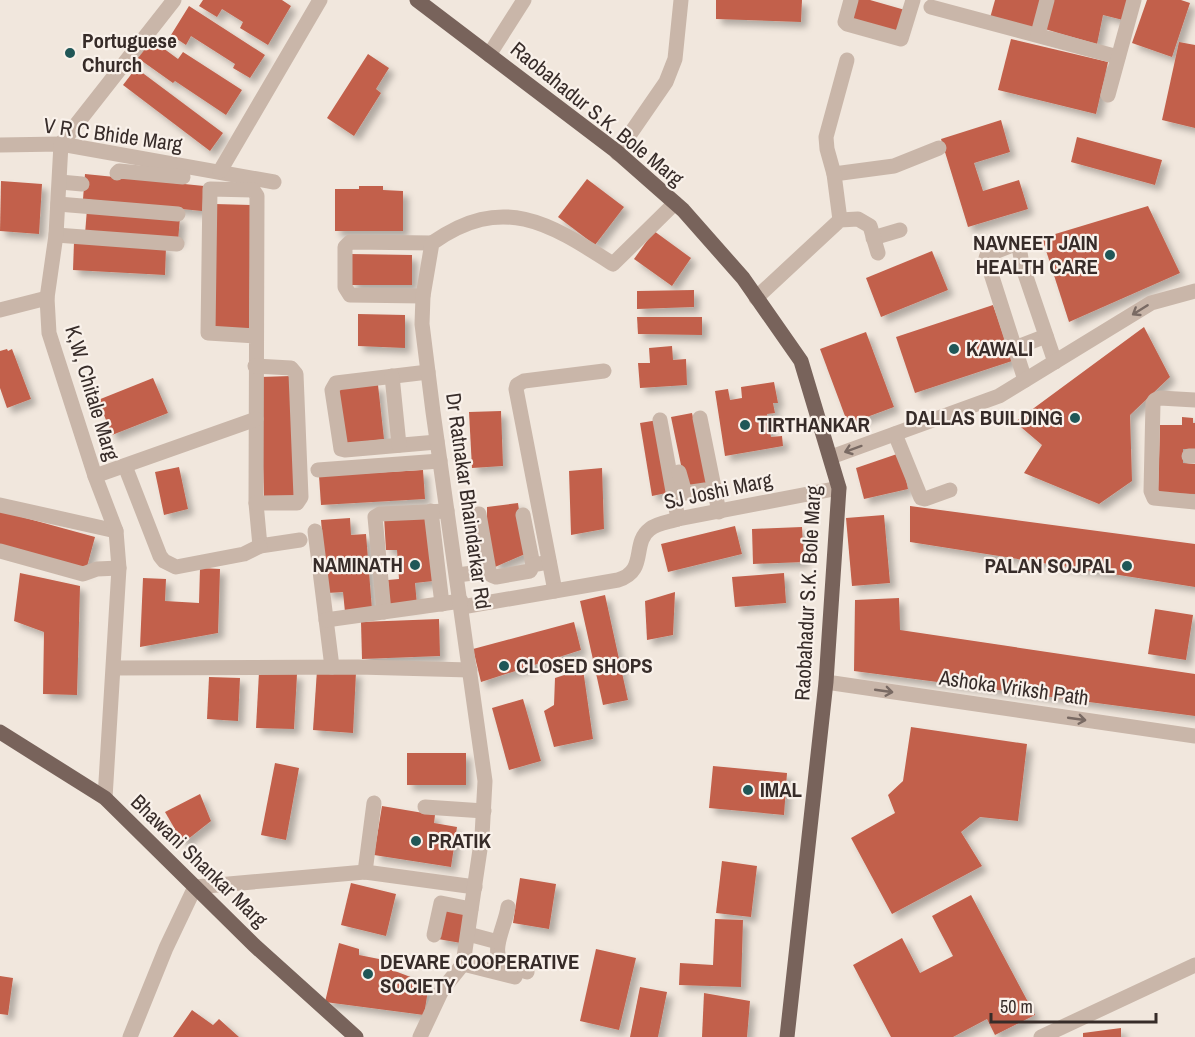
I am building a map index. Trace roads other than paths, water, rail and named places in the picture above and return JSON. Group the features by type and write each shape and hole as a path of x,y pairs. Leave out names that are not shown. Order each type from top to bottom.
{"main road":[{"name":"Raobahadur S.K. Bole Marg","path":"417,0 617,153 675,203 743,278 801,361 839,488 826,682 787,1037"},
{"name":"Bhawani Shankar Marg","path":"0,732 105,798 254,945 356,1037"}],"street":[{"path":"61,144 174,0"},
{"path":"220,171 320,0"},
{"path":"489,55 524,0"},
{"path":"617,153 666,82 675,59 681,0"},
{"path":"851,0 845,22 847,24 900,39 907,1"},
{"path":"1038,34 1047,0"},
{"path":"1108,95 1134,0"},
{"path":"931,7 953,6 1118,57"},
{"path":"840,220 826,137 847,60"},
{"name":"V R C Bhide Marg","path":"0,145 61,144 157,171 183,175 220,171 274,182"},
{"name":"K,W, Chitale Marg","path":"61,144 56,235 47,298 49,333 95,476 116,531 118,568 114,668 105,798"},
{"path":"834,174 894,166 939,148"},
{"path":"117,173 119,171 157,171"},
{"path":"60,182 81,185"},
{"path":"256,336 210,334 208,332 210,189 253,190 257,196 256,503 260,546"},
{"path":"423,296 350,295 345,287 345,247 350,242 432,243 465,223 506,216 540,223 571,237 613,264 675,203"},
{"path":"58,204 178,214"},
{"path":"756,298 840,220 858,219 870,226 878,253"},
{"path":"873,238 900,230"},
{"path":"56,235 177,244"},
{"name":"Dr Ratnakar Bhaindarkar Rd","path":"420,1037 442,990 463,963 482,836 485,781 422,324 423,296 432,243"},
{"path":"1026,380 986,258 987,255 1015,244 1019,246 1022,265 1055,362"},
{"path":"831,457 999,396 1151,303 1195,291"},
{"path":"0,310 47,298"},
{"path":"1015,348 1046,336"},
{"path":"255,366 291,368 296,374 301,497 297,503 256,503"},
{"path":"555,591 516,389 524,381 604,371"},
{"path":"428,372 336,383 332,390 341,449 437,442"},
{"path":"392,376 399,445"},
{"path":"1195,400 1160,398 1153,403 1150,491 1154,498 1195,502"},
{"path":"678,519 663,418 684,492 698,491 695,516"},
{"path":"700,418 719,512"},
{"path":"95,476 256,419"},
{"path":"895,434 921,498 925,499 950,490"},
{"path":"318,470 440,461"},
{"path":"125,466 160,556 168,564 176,567 250,552 260,546 300,540"},
{"name":"SJ Joshi Marg","path":"326,620 555,591 628,577 634,571 643,539 649,529 678,519 839,488"},
{"path":"0,505 116,531"},
{"path":"431,511 442,604"},
{"path":"384,612 375,517 380,514 447,511"},
{"path":"479,514 489,571 496,577 530,571 533,565 523,515"},
{"path":"315,531 332,667"},
{"path":"0,551 83,574 98,569 118,568"},
{"path":"533,565 549,562"},
{"path":"457,575 489,571"},
{"path":"114,668 332,667 470,670"},
{"name":"Ashoka Vriksh Path","path":"826,682 1195,736"},
{"path":"366,872 374,803"},
{"path":"425,807 484,811"},
{"path":"130,1037 166,948 195,887 366,872 475,887"},
{"path":"434,935 441,903 471,909"},
{"path":"463,963 523,975 501,963 497,956 498,942 506,921 508,907"},
{"path":"467,931 498,942"},
{"path":"1041,1037 1195,965"}],"place":[{"name":"Portuguese Church","path":"70,53"},
{"name":"NAVNEET JAIN HEALTH CARE","path":"1110,255"},
{"name":"KAWALI","path":"954,349"},
{"name":"DALLAS BUILDING","path":"1075,418"},
{"name":"TIRTHANKAR","path":"745,425"},
{"name":"NAMINATH","path":"415,565"},
{"name":"PALAN SOJPAL","path":"1127,566"},
{"name":"CLOSED SHOPS","path":"504,666"},
{"name":"IMAL","path":"748,790"},
{"name":"PRATIK","path":"416,841"},
{"name":"DEVARE COOPERATIVE SOCIETY","path":"368,974"}]}
